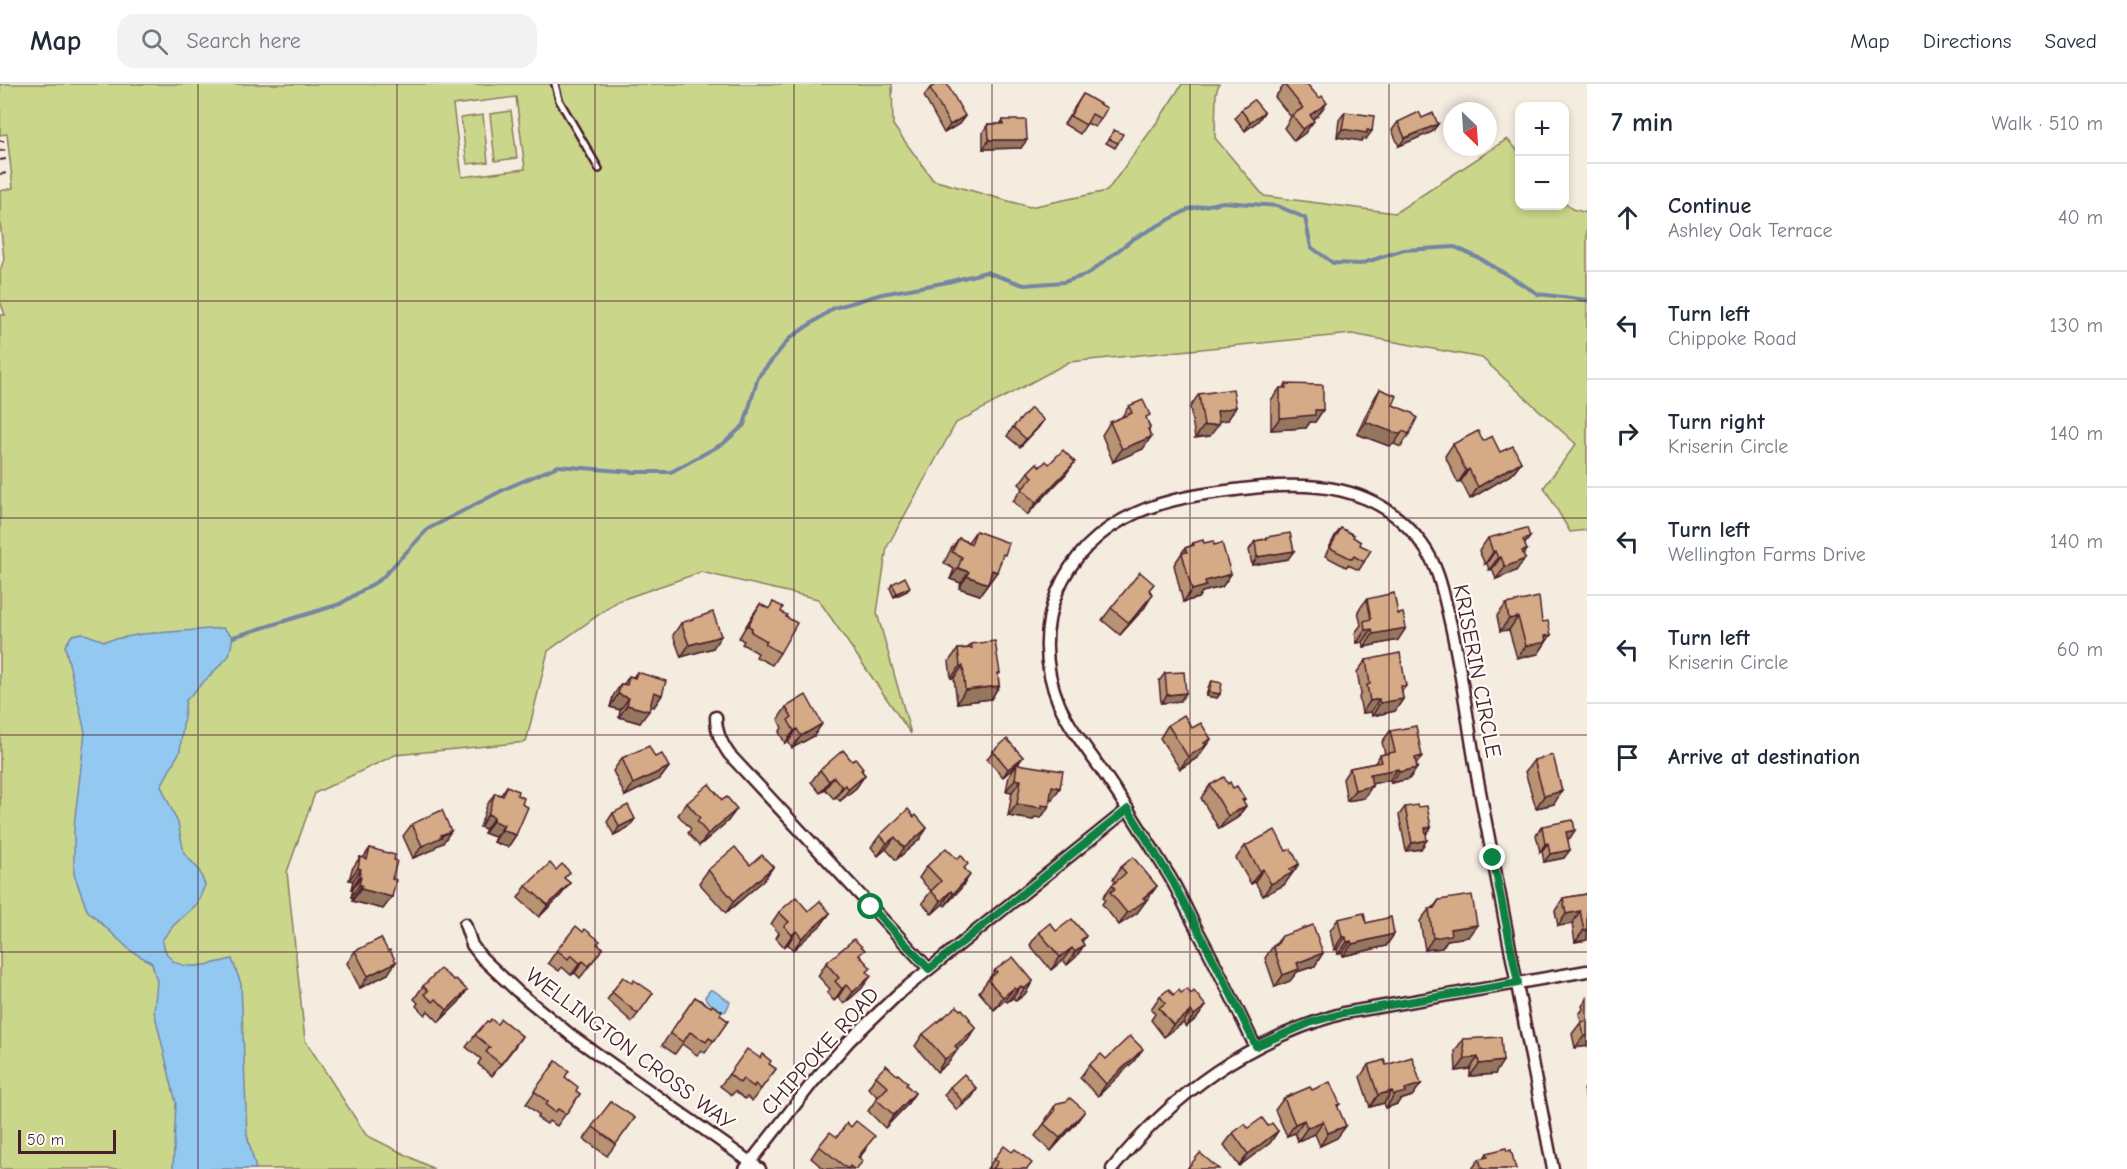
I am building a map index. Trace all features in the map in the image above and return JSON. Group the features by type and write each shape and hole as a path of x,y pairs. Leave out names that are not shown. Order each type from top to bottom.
{"street":[{"name":"KRISERIN CIRCLE","path":"1256,1046 1173,882 1128,809 1070,724 1053,685 1048,664 1047,638 1049,617 1056,592 1073,563 1096,538 1114,525 1142,510 1172,501 1250,488 1307,485 1345,490 1387,508 1422,544 1439,578 1461,677 1477,777 1553,1169"},
{"path":"716,717 716,730 729,754 929,969"},
{"name":"CHIPPOKE ROAD","path":"748,1165 813,1082 849,1041 897,995 1128,809"},
{"name":"WELLINGTON CROSS WAY","path":"465,924 472,945 482,958 517,991 748,1165 760,1169"},
{"path":"1112,1169 1170,1107 1195,1085 1256,1046 1312,1022 1344,1013 1587,970"}],"lane":[{"path":"555,84 559,100 599,168"}],"path":[{"path":"0,151 5,150"},
{"path":"0,160 6,159"},
{"path":"0,174 8,172"}],"green space":[{"path":"0,84 892,84 893,125 933,180 1030,207 1107,191 1182,84 1219,84 1216,93 1215,138 1264,196 1395,213 1481,156 1497,156 1497,146 1507,139 1515,148 1515,210 1569,210 1569,206 1587,213 1587,530 1570,532 1544,487 1576,444 1482,358 1352,334 1069,362 956,423 887,547 877,613 911,734 818,599 701,572 618,601 548,651 526,742 395,755 315,793 287,872 305,1040 366,1135 434,1169 0,1169 0,315 5,315 0,301 0,271 4,259 0,191 13,188 7,134 0,135","holes":["516,97 525,169 462,177 453,105"]},
{"path":"511,111 517,158 495,161 490,114"},
{"path":"483,115 488,162 467,164 461,118"}],"water":[{"path":"223,628 233,637 229,656 186,700 180,751 161,786 178,823 184,853 199,870 205,885 197,904 174,925 162,940 167,954 180,964 197,966 232,959 241,984 247,1135 256,1169 173,1169 176,1103 154,1011 157,982 152,963 131,951 87,910 74,874 74,826 85,732 65,646 72,635 82,633 104,641 142,634"},
{"path":"710,990 730,1002 726,1011 723,1012 706,1000 705,997"}],"building":[{"path":"937,84 947,84 965,116 950,125 930,88"},
{"path":"1284,84 1307,84 1319,98 1322,96 1327,103 1310,115 1314,121 1303,129 1292,115 1303,108"},
{"path":"1083,94 1107,108 1101,119 1092,114 1086,125 1070,116"},
{"path":"1254,100 1264,112 1250,122 1241,110"},
{"path":"1345,112 1374,116 1372,131 1367,130 1367,133 1342,129"},
{"path":"1419,112 1422,118 1433,113 1438,124 1405,138 1398,122"},
{"path":"1003,120 1026,120 1027,140 989,140 988,124 1003,124"},
{"path":"1114,130 1123,134 1118,143 1109,139"},
{"path":"1286,384 1323,385 1323,410 1315,410 1315,415 1280,418 1280,388 1286,388"},
{"path":"1233,389 1236,407 1217,411 1219,424 1204,426 1199,394"},
{"path":"1380,389 1397,396 1393,405 1412,413 1417,418 1409,434 1403,431 1398,434 1366,422"},
{"path":"1143,400 1150,415 1146,417 1151,437 1122,449 1110,422 1132,413 1129,406"},
{"path":"1031,408 1044,420 1026,439 1013,427"},
{"path":"1478,431 1483,441 1492,436 1500,452 1513,446 1521,462 1478,487 1469,469 1466,471 1453,444"},
{"path":"1063,450 1075,462 1036,503 1022,489 1033,477 1028,472 1037,463 1040,467 1046,461 1049,464"},
{"path":"1341,528 1354,535 1353,537 1361,542 1360,545 1371,550 1364,562 1330,548"},
{"path":"1527,528 1530,537 1523,540 1527,550 1522,551 1525,559 1505,567 1501,557 1498,558 1495,551 1493,552 1488,538"},
{"path":"976,531 1009,543 997,572 992,570 988,584 967,576 969,572 958,568 962,557 952,552 959,538 971,544"},
{"path":"1290,533 1294,551 1257,557 1255,541"},
{"path":"1203,540 1204,543 1213,541 1214,545 1222,543 1231,574 1205,581 1206,586 1192,590 1182,553 1187,552 1185,548 1194,545 1193,543"},
{"path":"1140,572 1154,584 1149,590 1153,594 1129,623 1111,608"},
{"path":"905,577 910,587 897,593 892,584"},
{"path":"1394,593 1398,614 1403,613 1406,628 1373,634 1372,629 1365,630 1364,621 1371,619 1367,599"},
{"path":"1539,597 1542,622 1548,621 1551,635 1545,636 1546,642 1526,646 1518,617 1509,619 1506,604"},
{"path":"773,602 783,607 781,612 797,623 780,653 765,644 767,641 751,632 752,628 748,626 760,604 769,609"},
{"path":"713,612 721,636 689,645 681,623"},
{"path":"995,641 1000,673 998,673 999,686 965,690 963,666 960,666 958,649 972,648 971,644"},
{"path":"1400,653 1406,686 1401,686 1403,699 1380,703 1379,699 1370,701 1366,660"},
{"path":"637,672 666,681 662,695 654,692 649,711 627,705 629,698 618,694 621,684 627,685 629,676 635,678"},
{"path":"1184,672 1186,693 1167,695 1165,673"},
{"path":"1212,681 1222,683 1220,694 1209,692"},
{"path":"806,695 822,724 801,736 797,729 794,731 788,720 792,717 786,707"},
{"path":"1184,715 1192,728 1201,723 1211,739 1188,757 1168,725"},
{"path":"1416,726 1422,756 1415,758 1417,768 1370,774 1372,786 1355,790 1350,768 1382,762 1380,755 1395,752 1390,731"},
{"path":"1007,739 1023,757 1008,769 993,751"},
{"path":"649,746 655,757 662,754 669,767 633,784 622,758"},
{"path":"843,750 852,761 856,759 865,775 849,789 845,785 842,787 834,777 829,781 820,770"},
{"path":"1553,755 1562,791 1544,796 1534,760"},
{"path":"1017,764 1063,771 1060,788 1052,786 1049,806 1042,805 1042,808 1017,804 1021,780 1015,779"},
{"path":"1224,777 1233,788 1237,786 1245,799 1242,800 1246,806 1228,816 1210,785"},
{"path":"709,784 722,800 727,797 737,809 708,834 697,821 700,818 687,803"},
{"path":"507,786 518,791 517,795 524,798 522,804 528,807 516,835 502,830 504,825 493,821 494,817 488,814 495,793 503,796"},
{"path":"628,805 635,819 619,827 613,813"},
{"path":"1417,805 1418,807 1427,806 1431,827 1425,828 1427,840 1412,843 1405,807"},
{"path":"908,809 927,828 904,848 895,837 887,843 880,835"},
{"path":"442,810 451,831 422,846 412,824"},
{"path":"1573,820 1575,830 1566,832 1570,850 1550,854 1548,843 1545,844 1542,826"},
{"path":"1275,830 1286,851 1291,849 1299,864 1290,869 1292,873 1271,884 1263,869 1260,871 1245,846"},
{"path":"735,847 750,865 762,855 773,867 734,901 708,870"},
{"path":"370,848 395,855 394,860 397,861 392,879 396,880 392,897 361,889 362,885 359,885 360,857 367,859"},
{"path":"946,848 957,859 961,855 968,864 964,868 970,875 953,894 951,891 941,901 931,891 941,881 927,866"},
{"path":"1133,857 1157,886 1143,898 1146,900 1127,913 1110,892 1115,889 1112,885 1126,873 1121,867"},
{"path":"550,863 556,870 562,864 570,872 564,878 570,883 548,905 526,886"},
{"path":"1587,894 1587,929 1584,930 1580,911 1566,914 1563,898"},
{"path":"1472,895 1477,925 1450,929 1451,935 1433,938 1429,909 1434,908 1439,900"},
{"path":"796,897 808,911 820,901 830,913 802,938 796,931 792,935 784,926 789,922 779,912"},
{"path":"1364,913 1366,923 1391,917 1394,934 1352,944 1351,941 1347,942 1346,937 1342,937 1338,919"},
{"path":"1072,919 1086,936 1081,940 1084,945 1075,952 1072,948 1060,957 1039,932 1050,923 1056,931"},
{"path":"1313,925 1323,953 1297,963 1299,969 1283,975 1273,946 1277,945 1282,936"},
{"path":"576,926 583,932 585,929 600,941 597,944 603,948 589,966 583,961 580,963 571,955 568,959 557,950"},
{"path":"381,938 396,962 368,976 355,951"},
{"path":"854,939 865,950 859,955 871,968 867,972 871,976 853,992 846,985 842,989 835,981 839,978 826,963"},
{"path":"1013,957 1033,981 1024,989 1021,986 1016,990 1014,988 1003,997 988,980 997,972 995,970"},
{"path":"440,969 454,980 456,979 467,990 447,1010 436,999 433,1002 424,994 428,991 423,986"},
{"path":"623,977 632,983 634,980 653,993 638,1014 612,992"},
{"path":"1169,989 1173,995 1179,990 1181,993 1187,989 1191,994 1194,991 1206,1006 1194,1015 1191,1011 1173,1025 1159,1008 1165,1003 1160,996"},
{"path":"695,997 722,1011 720,1015 728,1021 714,1041 709,1038 706,1042 690,1032 683,1042 670,1033"},
{"path":"957,1006 960,1010 962,1009 976,1028 955,1046 958,1049 945,1059 923,1034"},
{"path":"491,1019 497,1024 501,1019 522,1036 501,1064 486,1052 490,1047 475,1035"},
{"path":"1587,1021 1587,1036 1584,1036 1581,1022"},
{"path":"1130,1036 1143,1049 1106,1084 1089,1065 1101,1054 1106,1059"},
{"path":"1501,1037 1503,1061 1479,1064 1478,1057 1465,1059 1463,1039"},
{"path":"747,1049 760,1058 762,1054 771,1061 769,1064 776,1069 761,1089 743,1079 740,1083 729,1074"},
{"path":"1412,1057 1421,1084 1405,1089 1406,1092 1394,1095 1392,1091 1378,1095 1368,1065 1384,1060 1386,1065"},
{"path":"556,1061 569,1071 565,1077 578,1087 576,1091 580,1094 566,1114 558,1109 555,1112 546,1105 548,1102 534,1091"},
{"path":"886,1065 908,1083 906,1085 915,1093 894,1115 876,1099 888,1087 876,1076"},
{"path":"964,1074 977,1089 963,1102 950,1087"},
{"path":"1330,1082 1340,1104 1337,1105 1346,1126 1328,1133 1323,1121 1307,1128 1304,1120 1295,1124 1284,1098 1310,1087 1312,1090"},
{"path":"1070,1098 1085,1111 1060,1138 1044,1124 1055,1111 1054,1107 1058,1103"},
{"path":"611,1102 635,1118 616,1144 592,1126"},
{"path":"1262,1118 1268,1126 1272,1123 1278,1131 1248,1154 1233,1133 1245,1124 1248,1128"},
{"path":"856,1121 875,1136 858,1157 863,1161 856,1169 850,1166 848,1169 819,1146 830,1132 837,1137 847,1123 851,1127"},
{"path":"1004,1146 1012,1152 1015,1149 1032,1163 1027,1169 993,1169 998,1162 994,1159"},
{"path":"1506,1148 1507,1151 1511,1150 1516,1169 1482,1169 1479,1159 1488,1157 1487,1153"},
{"path":"1200,1153 1219,1169 1187,1169"}],"waterway":[{"path":"233,637 340,604 381,579 428,529 507,488 558,466 633,472 671,472 724,443 744,425 758,377 790,338 834,308 882,294 948,282 986,272 1024,285 1064,282 1088,274 1133,239 1189,209 1223,202 1278,206 1305,218 1311,247 1333,263 1360,264 1404,250 1455,247 1481,259 1538,294 1587,300"}],"route":[{"path":"871,907 929,969 1128,809 1173,882 1256,1046 1312,1022 1344,1013 1518,983 1493,858"}]}
